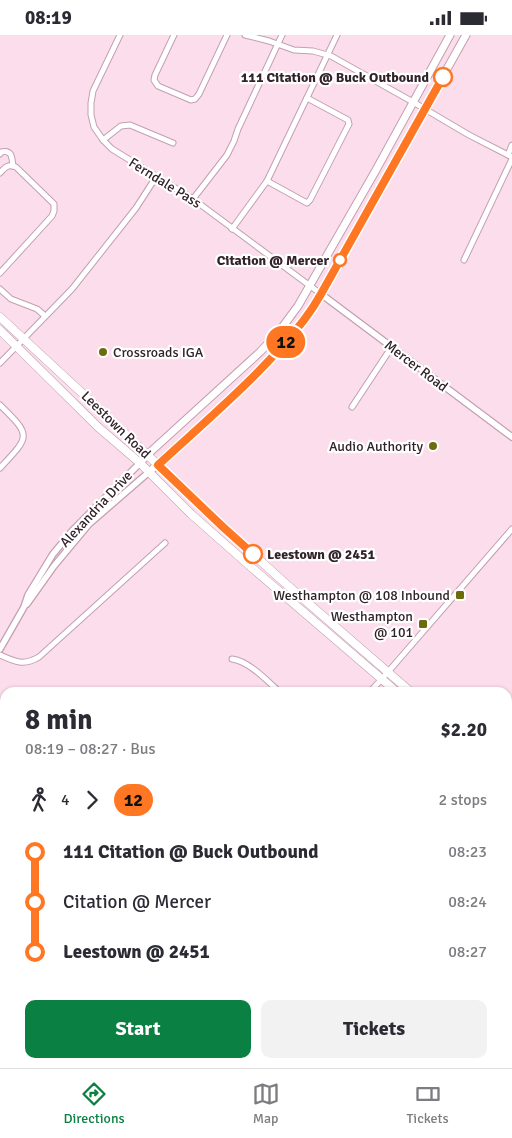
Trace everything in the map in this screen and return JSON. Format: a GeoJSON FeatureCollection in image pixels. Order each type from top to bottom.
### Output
{"type":"FeatureCollection","features":[{"type":"Feature","properties":{"kind":"main road"},"geometry":{"type":"LineString","coordinates":[[140,463],[260,352],[278,333],[298,306],[450,35]]}},
{"type":"Feature","properties":{"kind":"main road"},"geometry":{"type":"LineString","coordinates":[[149,472],[243,387],[287,341],[305,319],[321,294],[466,35]]}},
{"type":"Feature","properties":{"kind":"main road","name":"Leestown Road"},"geometry":{"type":"LineString","coordinates":[[0,317],[229,533],[405,687]]}},
{"type":"Feature","properties":{"kind":"main road","name":"Leestown Road"},"geometry":{"type":"LineString","coordinates":[[0,330],[98,427],[140,463],[191,514],[391,687]]}},
{"type":"Feature","properties":{"kind":"street","name":"Ferndale Pass"},"geometry":{"type":"LineString","coordinates":[[120,35],[93,91],[91,103],[94,127],[103,140],[112,149],[193,199],[321,294]]}},
{"type":"Feature","properties":{"kind":"street"},"geometry":{"type":"LineString","coordinates":[[174,35],[154,80],[158,86],[191,100],[195,99],[198,94],[226,35]]}},
{"type":"Feature","properties":{"kind":"street"},"geometry":{"type":"LineString","coordinates":[[245,35],[294,50],[313,51],[328,55],[511,157]]}},
{"type":"Feature","properties":{"kind":"street"},"geometry":{"type":"LineString","coordinates":[[193,199],[227,155],[282,35]]}},
{"type":"Feature","properties":{"kind":"street"},"geometry":{"type":"LineString","coordinates":[[232,229],[267,181],[337,35]]}},
{"type":"Feature","properties":{"kind":"street"},"geometry":{"type":"LineString","coordinates":[[267,181],[307,203],[349,124],[348,120],[307,98]]}},
{"type":"Feature","properties":{"kind":"street"},"geometry":{"type":"LineString","coordinates":[[103,140],[121,126],[130,125],[173,143]]}},
{"type":"Feature","properties":{"kind":"street"},"geometry":{"type":"LineString","coordinates":[[464,260],[511,157],[512,145]]}},
{"type":"Feature","properties":{"kind":"street"},"geometry":{"type":"LineString","coordinates":[[0,154],[6,151],[12,154],[14,166]]}},
{"type":"Feature","properties":{"kind":"street"},"geometry":{"type":"LineString","coordinates":[[0,273],[52,216],[54,211],[54,204],[16,167],[9,166],[2,169]]}},
{"type":"Feature","properties":{"kind":"street"},"geometry":{"type":"LineString","coordinates":[[0,363],[72,289],[136,208],[156,177]]}},
{"type":"Feature","properties":{"kind":"street"},"geometry":{"type":"LineString","coordinates":[[0,289],[11,299],[37,309],[46,317]]}},
{"type":"Feature","properties":{"kind":"street","name":"Mercer Road"},"geometry":{"type":"LineString","coordinates":[[321,294],[512,437]]}},
{"type":"Feature","properties":{"kind":"street"},"geometry":{"type":"LineString","coordinates":[[352,407],[391,348]]}},
{"type":"Feature","properties":{"kind":"street"},"geometry":{"type":"LineString","coordinates":[[0,405],[21,427],[23,437],[18,449],[0,468]]}},
{"type":"Feature","properties":{"kind":"street","name":"Alexandria Drive"},"geometry":{"type":"LineString","coordinates":[[24,607],[38,577],[73,529],[140,463]]}},
{"type":"Feature","properties":{"kind":"street","name":"Alexandria Drive"},"geometry":{"type":"LineString","coordinates":[[0,649],[24,607],[54,566],[89,524],[149,472]]}},
{"type":"Feature","properties":{"kind":"street"},"geometry":{"type":"LineString","coordinates":[[375,687],[512,529]]}},
{"type":"Feature","properties":{"kind":"street"},"geometry":{"type":"LineString","coordinates":[[0,655],[19,663],[31,661],[38,657],[165,543]]}},
{"type":"Feature","properties":{"kind":"street"},"geometry":{"type":"LineString","coordinates":[[232,659],[240,660],[249,666],[274,687]]}},
{"type":"Feature","properties":{"kind":"bus line","name":"12"},"geometry":{"type":"LineString","coordinates":[[253,554],[158,465],[243,387],[287,341],[305,319],[321,294],[443,77]]}},
{"type":"Feature","properties":{"kind":"place","name":"111 Citation @ Buck Outbound"},"geometry":{"type":"Point","coordinates":[443,77]}},
{"type":"Feature","properties":{"kind":"place","name":"Citation @ Mercer"},"geometry":{"type":"Point","coordinates":[340,260]}},
{"type":"Feature","properties":{"kind":"place","name":"Crossroads IGA"},"geometry":{"type":"Point","coordinates":[103,352]}},
{"type":"Feature","properties":{"kind":"place","name":"Audio Authority"},"geometry":{"type":"Point","coordinates":[433,446]}},
{"type":"Feature","properties":{"kind":"place","name":"Leestown @ 2451"},"geometry":{"type":"Point","coordinates":[253,554]}},
{"type":"Feature","properties":{"kind":"place","name":"Westhampton @ 108 Inbound"},"geometry":{"type":"Point","coordinates":[460,595]}},
{"type":"Feature","properties":{"kind":"place","name":"Westhampton @ 101"},"geometry":{"type":"Point","coordinates":[423,624]}}]}
